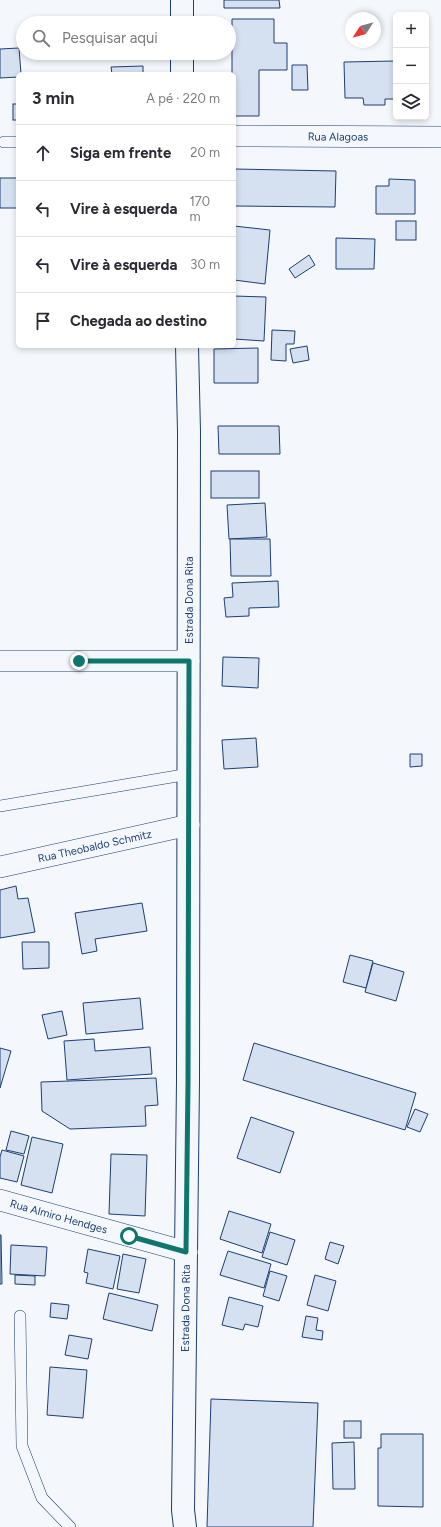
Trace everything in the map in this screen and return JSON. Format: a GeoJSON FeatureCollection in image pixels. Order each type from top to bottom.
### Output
{"type":"FeatureCollection","features":[{"type":"Feature","properties":{"kind":"main road"},"geometry":{"type":"LineString","coordinates":[[182,0],[182,16]]}},
{"type":"Feature","properties":{"kind":"main road"},"geometry":{"type":"LineString","coordinates":[[182,60],[182,72]]}},
{"type":"Feature","properties":{"kind":"main road","name":"Estrada Dona Rita"},"geometry":{"type":"LineString","coordinates":[[185,1527],[183,1510],[189,825],[189,432],[187,348]]}},
{"type":"Feature","properties":{"kind":"street","name":"Rua Alagoas"},"geometry":{"type":"LineString","coordinates":[[236,136],[441,137]]}},
{"type":"Feature","properties":{"kind":"street"},"geometry":{"type":"LineString","coordinates":[[0,661],[189,661]]}},
{"type":"Feature","properties":{"kind":"street","name":"Rua Theobaldo Schmitz"},"geometry":{"type":"LineString","coordinates":[[0,867],[189,825]]}},
{"type":"Feature","properties":{"kind":"street","name":"Rua Almiro Hendges"},"geometry":{"type":"LineString","coordinates":[[0,1200],[186,1252]]}},
{"type":"Feature","properties":{"kind":"lane"},"geometry":{"type":"LineString","coordinates":[[4,142],[16,142]]}},
{"type":"Feature","properties":{"kind":"lane"},"geometry":{"type":"LineString","coordinates":[[0,806],[189,774]]}},
{"type":"Feature","properties":{"kind":"lane"},"geometry":{"type":"LineString","coordinates":[[20,1316],[22,1446],[42,1498],[70,1527]]}},
{"type":"Feature","properties":{"kind":"building"},"geometry":{"type":"Polygon","coordinates":[[[224,0],[279,0],[280,8],[224,8],[224,0]]]}},
{"type":"Feature","properties":{"kind":"building"},"geometry":{"type":"Polygon","coordinates":[[[236,19],[274,19],[274,43],[287,43],[287,70],[259,70],[259,116],[236,116],[236,72],[232,72],[232,60],[236,60],[236,19]]]}},
{"type":"Feature","properties":{"kind":"building"},"geometry":{"type":"Polygon","coordinates":[[[16,48],[16,60],[20,60],[21,72],[16,72],[16,77],[0,78],[0,49],[16,48]]]}},
{"type":"Feature","properties":{"kind":"building"},"geometry":{"type":"Polygon","coordinates":[[[393,61],[393,99],[385,99],[385,105],[364,105],[363,98],[345,98],[344,62],[393,61]]]}},
{"type":"Feature","properties":{"kind":"building"},"geometry":{"type":"Polygon","coordinates":[[[292,65],[307,65],[308,90],[292,90],[292,65]]]}},
{"type":"Feature","properties":{"kind":"building"},"geometry":{"type":"Polygon","coordinates":[[[143,66],[143,72],[112,72],[111,67],[143,66]]]}},
{"type":"Feature","properties":{"kind":"building"},"geometry":{"type":"Polygon","coordinates":[[[13,104],[16,104],[16,120],[13,120],[13,104]]]}},
{"type":"Feature","properties":{"kind":"building"},"geometry":{"type":"Polygon","coordinates":[[[236,169],[336,171],[335,207],[236,206],[236,169]]]}},
{"type":"Feature","properties":{"kind":"building"},"geometry":{"type":"Polygon","coordinates":[[[0,178],[16,178],[16,208],[0,208],[0,178]]]}},
{"type":"Feature","properties":{"kind":"building"},"geometry":{"type":"Polygon","coordinates":[[[389,179],[415,180],[415,214],[376,214],[376,186],[389,186],[389,179]]]}},
{"type":"Feature","properties":{"kind":"building"},"geometry":{"type":"Polygon","coordinates":[[[396,221],[416,221],[416,240],[396,240],[396,221]]]}},
{"type":"Feature","properties":{"kind":"building"},"geometry":{"type":"Polygon","coordinates":[[[236,226],[270,230],[265,284],[236,280],[236,226]]]}},
{"type":"Feature","properties":{"kind":"building"},"geometry":{"type":"Polygon","coordinates":[[[336,238],[375,239],[374,269],[336,269],[336,238]]]}},
{"type":"Feature","properties":{"kind":"building"},"geometry":{"type":"Polygon","coordinates":[[[309,255],[315,265],[295,278],[289,269],[309,255]]]}},
{"type":"Feature","properties":{"kind":"building"},"geometry":{"type":"Polygon","coordinates":[[[236,296],[266,297],[264,341],[236,339],[236,296]]]}},
{"type":"Feature","properties":{"kind":"building"},"geometry":{"type":"Polygon","coordinates":[[[272,330],[295,331],[294,344],[286,344],[286,361],[271,360],[272,330]]]}},
{"type":"Feature","properties":{"kind":"building"},"geometry":{"type":"Polygon","coordinates":[[[307,346],[309,360],[293,363],[290,349],[307,346]]]}},
{"type":"Feature","properties":{"kind":"building"},"geometry":{"type":"Polygon","coordinates":[[[258,348],[258,383],[214,383],[214,349],[258,348]]]}},
{"type":"Feature","properties":{"kind":"building"},"geometry":{"type":"Polygon","coordinates":[[[218,426],[279,426],[280,454],[219,454],[218,426]]]}},
{"type":"Feature","properties":{"kind":"building"},"geometry":{"type":"Polygon","coordinates":[[[211,471],[259,471],[259,498],[211,498],[211,471]]]}},
{"type":"Feature","properties":{"kind":"building"},"geometry":{"type":"Polygon","coordinates":[[[265,503],[267,537],[229,539],[227,505],[265,503]]]}},
{"type":"Feature","properties":{"kind":"building"},"geometry":{"type":"Polygon","coordinates":[[[230,539],[270,539],[271,576],[231,576],[230,539]]]}},
{"type":"Feature","properties":{"kind":"building"},"geometry":{"type":"Polygon","coordinates":[[[278,581],[279,607],[249,608],[249,616],[226,617],[224,598],[233,597],[232,583],[278,581]]]}},
{"type":"Feature","properties":{"kind":"building"},"geometry":{"type":"Polygon","coordinates":[[[223,657],[259,658],[258,688],[222,686],[223,657]]]}},
{"type":"Feature","properties":{"kind":"building"},"geometry":{"type":"Polygon","coordinates":[[[256,738],[258,767],[224,769],[222,740],[256,738]]]}},
{"type":"Feature","properties":{"kind":"building"},"geometry":{"type":"Polygon","coordinates":[[[410,754],[422,754],[422,766],[410,767],[410,754]]]}},
{"type":"Feature","properties":{"kind":"building"},"geometry":{"type":"Polygon","coordinates":[[[16,886],[18,899],[28,898],[35,932],[0,938],[0,890],[16,886]]]}},
{"type":"Feature","properties":{"kind":"building"},"geometry":{"type":"Polygon","coordinates":[[[142,903],[147,931],[95,939],[97,951],[82,954],[75,913],[142,903]]]}},
{"type":"Feature","properties":{"kind":"building"},"geometry":{"type":"Polygon","coordinates":[[[22,942],[49,942],[49,968],[23,969],[22,942]]]}},
{"type":"Feature","properties":{"kind":"building"},"geometry":{"type":"Polygon","coordinates":[[[350,955],[373,961],[366,988],[343,982],[350,955]]]}},
{"type":"Feature","properties":{"kind":"building"},"geometry":{"type":"Polygon","coordinates":[[[373,963],[404,972],[396,1001],[365,992],[373,963]]]}},
{"type":"Feature","properties":{"kind":"building"},"geometry":{"type":"Polygon","coordinates":[[[140,998],[143,1029],[86,1034],[83,1003],[140,998]]]}},
{"type":"Feature","properties":{"kind":"building"},"geometry":{"type":"Polygon","coordinates":[[[62,1011],[67,1035],[48,1039],[42,1015],[62,1011]]]}},
{"type":"Feature","properties":{"kind":"building"},"geometry":{"type":"Polygon","coordinates":[[[94,1039],[95,1051],[150,1047],[152,1074],[67,1080],[64,1041],[94,1039]]]}},
{"type":"Feature","properties":{"kind":"building"},"geometry":{"type":"Polygon","coordinates":[[[254,1043],[416,1093],[405,1130],[243,1080],[254,1043]]]}},
{"type":"Feature","properties":{"kind":"building"},"geometry":{"type":"Polygon","coordinates":[[[0,1048],[11,1051],[0,1088],[0,1048]]]}},
{"type":"Feature","properties":{"kind":"building"},"geometry":{"type":"Polygon","coordinates":[[[156,1078],[158,1105],[145,1106],[146,1126],[70,1129],[42,1111],[41,1082],[156,1078]]]}},
{"type":"Feature","properties":{"kind":"building"},"geometry":{"type":"Polygon","coordinates":[[[415,1109],[428,1114],[420,1132],[407,1127],[415,1109]]]}},
{"type":"Feature","properties":{"kind":"building"},"geometry":{"type":"Polygon","coordinates":[[[251,1117],[294,1132],[280,1173],[237,1158],[251,1117]]]}},
{"type":"Feature","properties":{"kind":"building"},"geometry":{"type":"Polygon","coordinates":[[[11,1131],[29,1136],[24,1154],[6,1150],[11,1131]]]}},
{"type":"Feature","properties":{"kind":"building"},"geometry":{"type":"Polygon","coordinates":[[[32,1137],[63,1144],[52,1193],[21,1185],[32,1137]]]}},
{"type":"Feature","properties":{"kind":"building"},"geometry":{"type":"Polygon","coordinates":[[[2,1150],[24,1156],[17,1182],[0,1178],[0,1157],[2,1150]]]}},
{"type":"Feature","properties":{"kind":"building"},"geometry":{"type":"Polygon","coordinates":[[[111,1154],[147,1155],[145,1216],[109,1214],[111,1154]]]}},
{"type":"Feature","properties":{"kind":"building"},"geometry":{"type":"Polygon","coordinates":[[[229,1211],[271,1224],[262,1253],[220,1239],[229,1211]]]}},
{"type":"Feature","properties":{"kind":"building"},"geometry":{"type":"Polygon","coordinates":[[[270,1232],[295,1240],[287,1265],[262,1257],[270,1232]]]}},
{"type":"Feature","properties":{"kind":"building"},"geometry":{"type":"Polygon","coordinates":[[[1,1235],[2,1284],[0,1284],[1,1235]]]}},
{"type":"Feature","properties":{"kind":"building"},"geometry":{"type":"Polygon","coordinates":[[[330,1242],[344,1246],[338,1264],[325,1259],[330,1242]]]}},
{"type":"Feature","properties":{"kind":"building"},"geometry":{"type":"Polygon","coordinates":[[[11,1245],[47,1247],[45,1276],[10,1274],[11,1245]]]}},
{"type":"Feature","properties":{"kind":"building"},"geometry":{"type":"Polygon","coordinates":[[[88,1249],[120,1256],[113,1289],[86,1283],[88,1273],[84,1272],[88,1249]]]}},
{"type":"Feature","properties":{"kind":"building"},"geometry":{"type":"Polygon","coordinates":[[[228,1251],[271,1264],[264,1288],[220,1275],[228,1251]]]}},
{"type":"Feature","properties":{"kind":"building"},"geometry":{"type":"Polygon","coordinates":[[[123,1254],[146,1259],[139,1293],[117,1289],[123,1254]]]}},
{"type":"Feature","properties":{"kind":"building"},"geometry":{"type":"Polygon","coordinates":[[[270,1271],[287,1276],[279,1301],[263,1296],[270,1271]]]}},
{"type":"Feature","properties":{"kind":"building"},"geometry":{"type":"Polygon","coordinates":[[[15,1275],[35,1276],[35,1285],[15,1284],[15,1275]]]}},
{"type":"Feature","properties":{"kind":"building"},"geometry":{"type":"Polygon","coordinates":[[[315,1275],[336,1281],[328,1311],[307,1305],[315,1275]]]}},
{"type":"Feature","properties":{"kind":"building"},"geometry":{"type":"Polygon","coordinates":[[[109,1293],[158,1305],[152,1331],[103,1319],[109,1293]]]}},
{"type":"Feature","properties":{"kind":"building"},"geometry":{"type":"Polygon","coordinates":[[[229,1297],[263,1306],[258,1327],[245,1324],[243,1330],[222,1325],[229,1297]]]}},
{"type":"Feature","properties":{"kind":"building"},"geometry":{"type":"Polygon","coordinates":[[[51,1303],[69,1305],[67,1319],[50,1317],[51,1303]]]}},
{"type":"Feature","properties":{"kind":"building"},"geometry":{"type":"Polygon","coordinates":[[[306,1316],[318,1318],[316,1330],[323,1331],[322,1340],[302,1337],[306,1316]]]}},
{"type":"Feature","properties":{"kind":"building"},"geometry":{"type":"Polygon","coordinates":[[[69,1335],[92,1339],[88,1359],[65,1355],[69,1335]]]}},
{"type":"Feature","properties":{"kind":"building"},"geometry":{"type":"Polygon","coordinates":[[[50,1367],[87,1370],[83,1418],[47,1415],[50,1367]]]}},
{"type":"Feature","properties":{"kind":"building"},"geometry":{"type":"Polygon","coordinates":[[[211,1399],[318,1403],[313,1527],[207,1527],[211,1399]]]}},
{"type":"Feature","properties":{"kind":"building"},"geometry":{"type":"Polygon","coordinates":[[[344,1421],[361,1421],[361,1438],[344,1438],[344,1421]]]}},
{"type":"Feature","properties":{"kind":"building"},"geometry":{"type":"Polygon","coordinates":[[[381,1434],[423,1434],[423,1507],[378,1506],[378,1448],[381,1448],[381,1434]]]}},
{"type":"Feature","properties":{"kind":"building"},"geometry":{"type":"Polygon","coordinates":[[[354,1442],[355,1489],[333,1489],[332,1443],[354,1442]]]}},
{"type":"Feature","properties":{"kind":"route"},"geometry":{"type":"LineString","coordinates":[[79,661],[189,661],[186,1252],[129,1236]]}}]}
